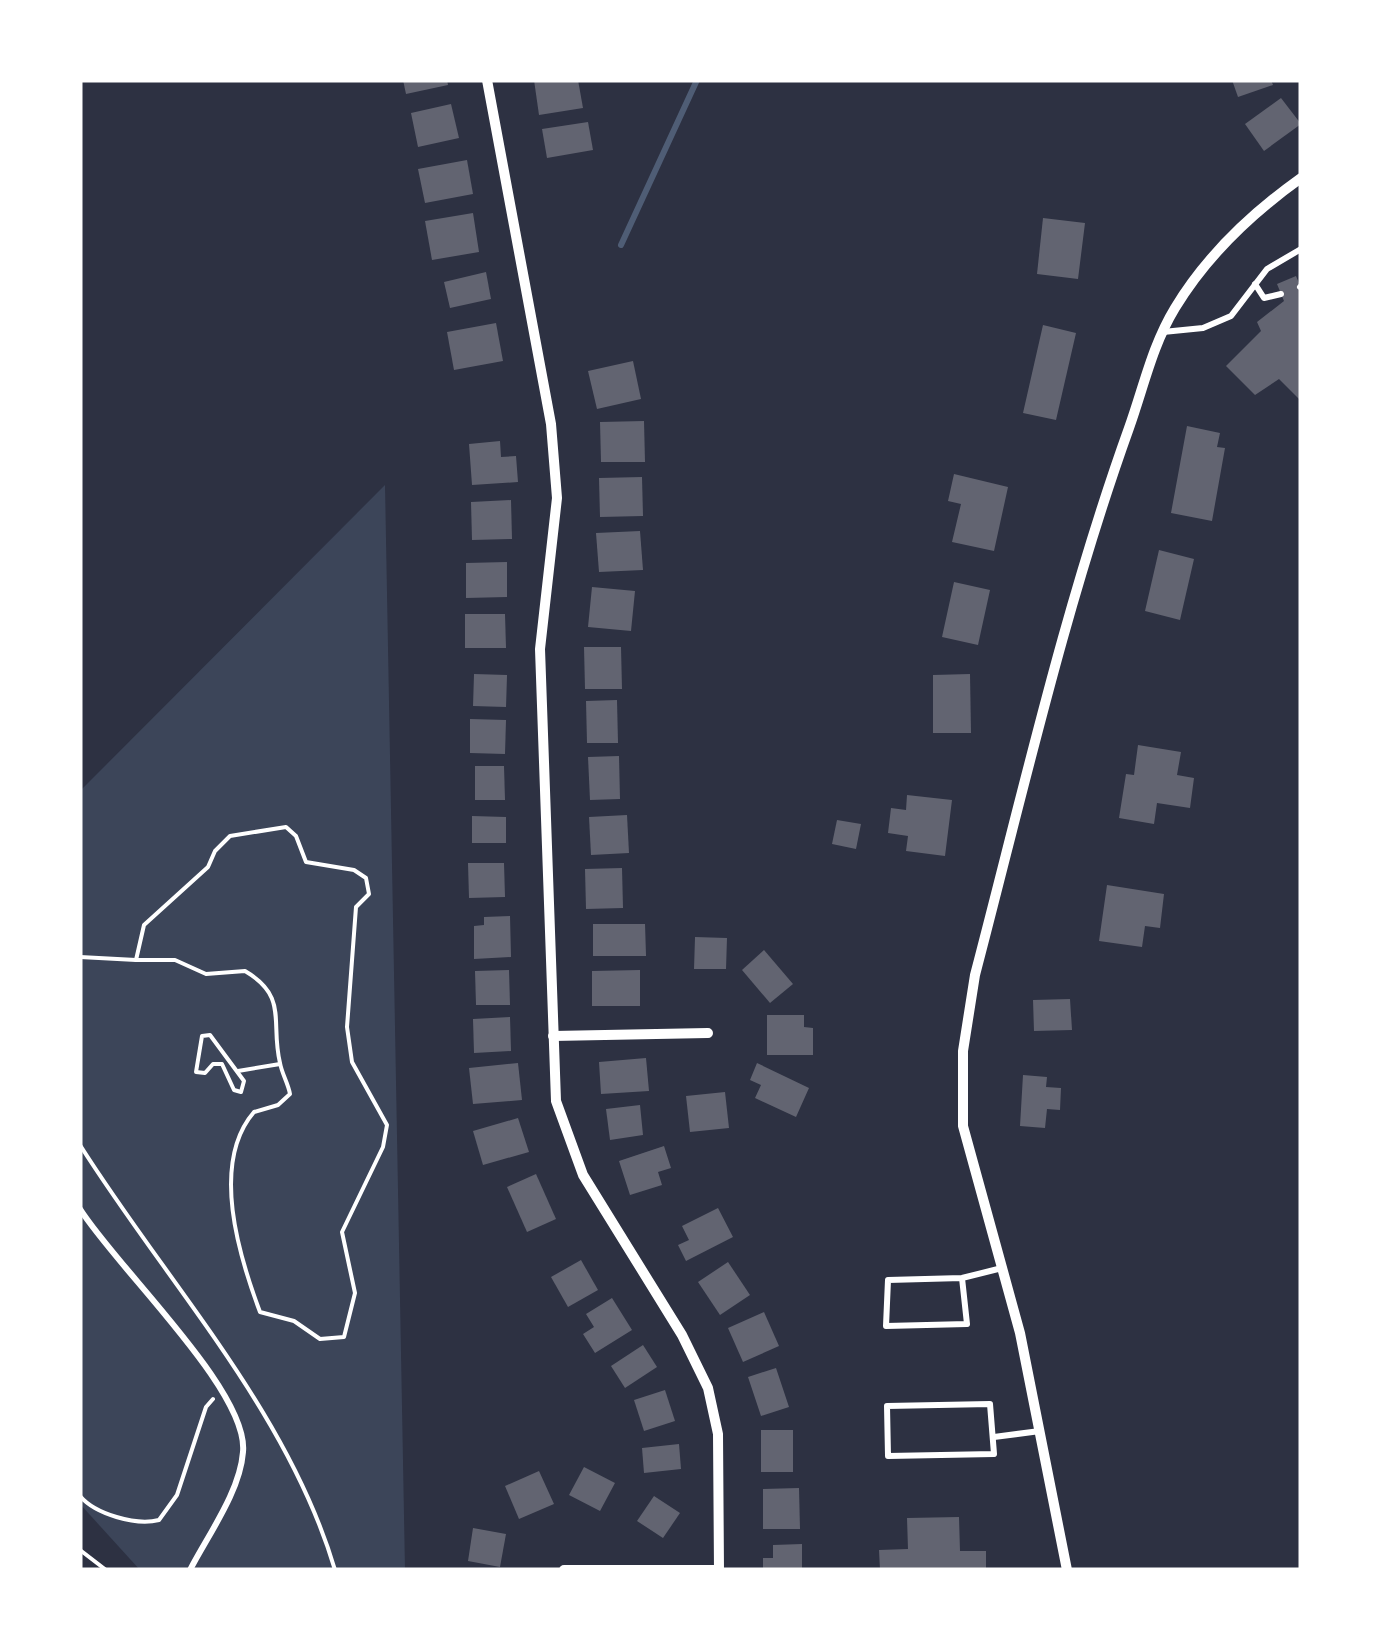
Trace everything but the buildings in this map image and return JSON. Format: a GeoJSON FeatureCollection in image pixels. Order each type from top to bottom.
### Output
{"type":"FeatureCollection","features":[{"type":"Feature","properties":{"kind":"street"},"geometry":{"type":"LineString","coordinates":[[487,80],[551,424],[557,498],[540,648],[556,1100],[566,1138],[602,1211],[682,1334],[708,1388],[718,1434],[717,1570],[564,1570]]}},
{"type":"Feature","properties":{"kind":"street"},"geometry":{"type":"LineString","coordinates":[[1066,1570],[1041,1431],[1003,1268],[963,1126],[963,1052],[974,975],[1094,522],[1162,332],[1202,268],[1268,201],[1301,178]]}},
{"type":"Feature","properties":{"kind":"street"},"geometry":{"type":"LineString","coordinates":[[554,1036],[708,1033]]}},
{"type":"Feature","properties":{"kind":"lane"},"geometry":{"type":"LineString","coordinates":[[1162,332],[1203,328],[1231,316],[1267,269],[1301,249]]}},
{"type":"Feature","properties":{"kind":"lane"},"geometry":{"type":"LineString","coordinates":[[1255,284],[1264,298],[1282,294]]}},
{"type":"Feature","properties":{"kind":"lane"},"geometry":{"type":"LineString","coordinates":[[80,1209],[113,1258],[224,1392],[242,1425],[244,1454],[226,1500],[190,1570]]}},
{"type":"Feature","properties":{"kind":"lane"},"geometry":{"type":"LineString","coordinates":[[962,1278],[967,1324],[886,1326],[888,1280],[962,1278],[1003,1268]]}},
{"type":"Feature","properties":{"kind":"lane"},"geometry":{"type":"LineString","coordinates":[[990,1404],[994,1436],[994,1454],[888,1456],[887,1406],[990,1404]]}},
{"type":"Feature","properties":{"kind":"lane"},"geometry":{"type":"LineString","coordinates":[[994,1436],[1041,1431]]}},
{"type":"Feature","properties":{"kind":"path"},"geometry":{"type":"LineString","coordinates":[[80,957],[136,960],[175,960],[206,974],[245,971],[269,989],[276,1011],[280,1064],[290,1094],[278,1105],[254,1112],[235,1145],[234,1214],[244,1265],[260,1312],[294,1321],[320,1339],[344,1337],[355,1293],[342,1232],[383,1148],[387,1125],[352,1062],[347,1027],[353,928],[356,907],[369,894],[366,878],[354,870],[306,862],[296,836],[286,827],[230,836],[208,867],[144,925],[136,960]]}},
{"type":"Feature","properties":{"kind":"path"},"geometry":{"type":"LineString","coordinates":[[202,1036],[216,1038],[238,1071],[246,1088],[241,1092],[234,1090],[222,1064],[213,1064],[205,1073],[196,1072],[202,1036]]}},
{"type":"Feature","properties":{"kind":"path"},"geometry":{"type":"LineString","coordinates":[[238,1071],[280,1064]]}},
{"type":"Feature","properties":{"kind":"path"},"geometry":{"type":"LineString","coordinates":[[80,1146],[243,1382],[300,1488],[335,1570]]}},
{"type":"Feature","properties":{"kind":"path"},"geometry":{"type":"LineString","coordinates":[[80,1496],[96,1509],[141,1522],[158,1520],[176,1495],[206,1407],[224,1392]]}},
{"type":"Feature","properties":{"kind":"path"},"geometry":{"type":"LineString","coordinates":[[80,1550],[106,1570]]}},
{"type":"Feature","properties":{"kind":"shaded area"},"geometry":{"type":"Polygon","coordinates":[[[385,485],[405,1570],[140,1570],[80,1504],[80,791],[385,485]]]}},
{"type":"Feature","properties":{"kind":"waterway"},"geometry":{"type":"LineString","coordinates":[[621,245],[697,80]]}}]}
